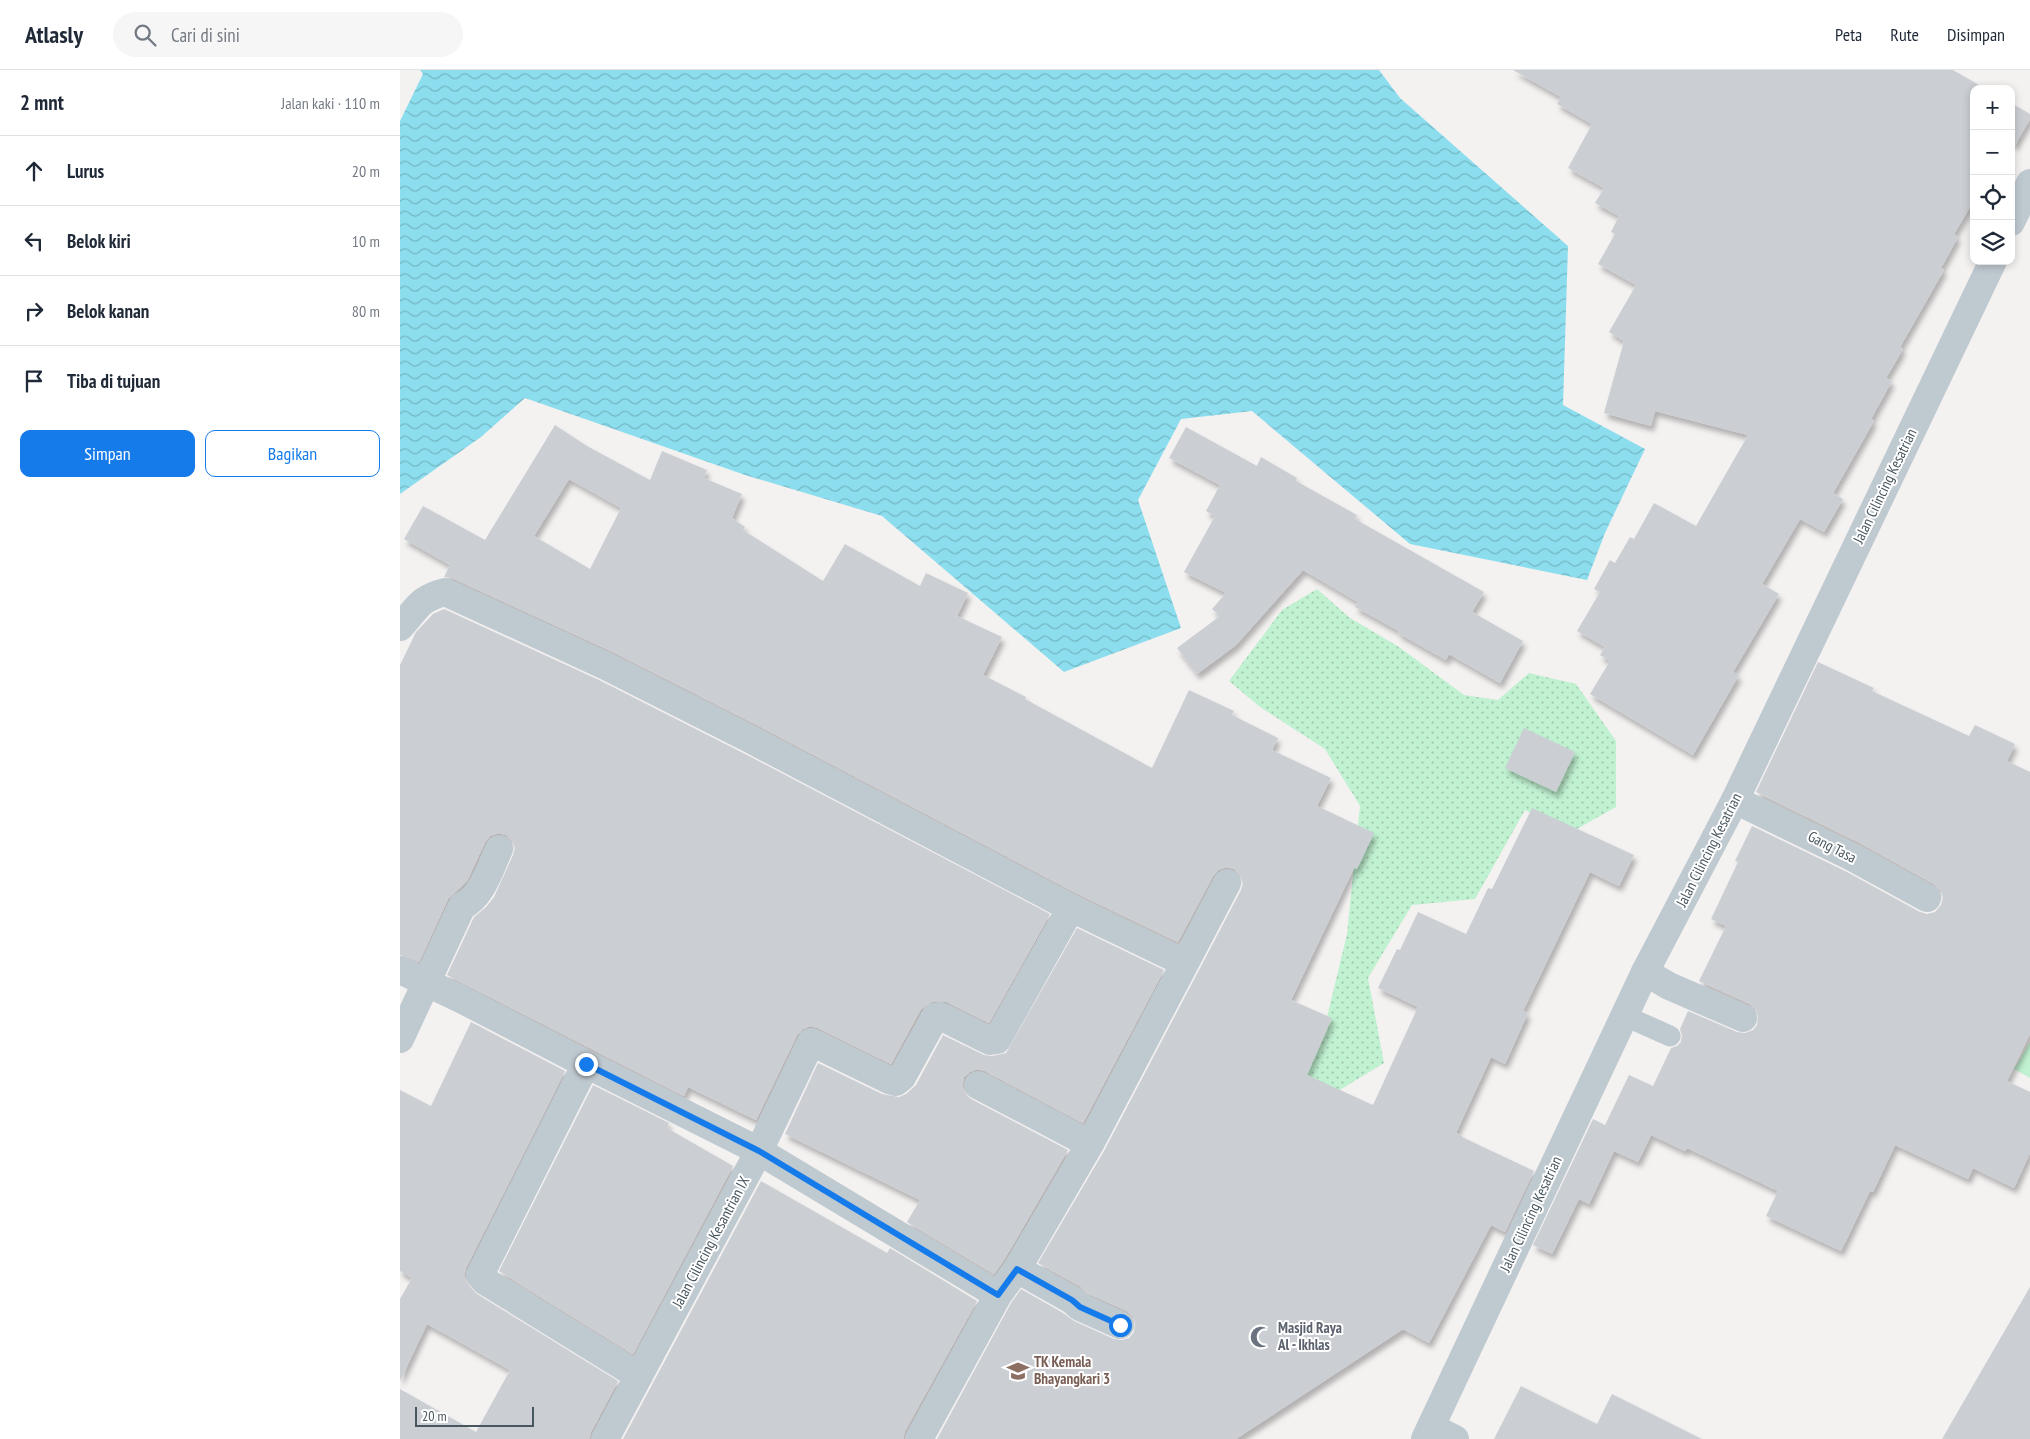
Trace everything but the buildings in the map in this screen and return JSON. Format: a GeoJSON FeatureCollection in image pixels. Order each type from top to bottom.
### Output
{"type":"FeatureCollection","features":[{"type":"Feature","properties":{"kind":"street"},"geometry":{"type":"LineString","coordinates":[[2012,220],[2030,183]]}},
{"type":"Feature","properties":{"kind":"street","name":"Jalan Cilincing Kesatrian"},"geometry":{"type":"LineString","coordinates":[[1428,1433],[1645,972],[1735,800],[1990,265]]}},
{"type":"Feature","properties":{"kind":"street"},"geometry":{"type":"LineString","coordinates":[[400,627],[419,603],[430,596],[446,592],[638,682],[1071,908],[1185,963]]}},
{"type":"Feature","properties":{"kind":"street","name":"Gang Tasa"},"geometry":{"type":"LineString","coordinates":[[1735,800],[1852,857],[1927,898]]}},
{"type":"Feature","properties":{"kind":"street"},"geometry":{"type":"LineString","coordinates":[[400,1039],[462,906],[472,902],[499,849]]}},
{"type":"Feature","properties":{"kind":"street"},"geometry":{"type":"LineString","coordinates":[[919,1439],[998,1295],[1017,1269],[1090,1144],[1227,883]]}},
{"type":"Feature","properties":{"kind":"street","name":"Jalan Cilincing Kesantrian IX"},"geometry":{"type":"LineString","coordinates":[[605,1439],[759,1151],[811,1042],[896,1082],[902,1077],[935,1017],[940,1016],[990,1041],[997,1040],[1071,908]]}},
{"type":"Feature","properties":{"kind":"street"},"geometry":{"type":"LineString","coordinates":[[400,970],[461,998],[586,1064],[759,1151],[998,1295]]}},
{"type":"Feature","properties":{"kind":"street"},"geometry":{"type":"LineString","coordinates":[[1645,972],[1669,986],[1743,1018]]}},
{"type":"Feature","properties":{"kind":"street"},"geometry":{"type":"LineString","coordinates":[[586,1064],[480,1275],[485,1281],[639,1376]]}},
{"type":"Feature","properties":{"kind":"street"},"geometry":{"type":"LineString","coordinates":[[978,1085],[1090,1144]]}},
{"type":"Feature","properties":{"kind":"street"},"geometry":{"type":"LineString","coordinates":[[1017,1269],[1072,1300],[1080,1307],[1120,1325]]}},
{"type":"Feature","properties":{"kind":"street"},"geometry":{"type":"LineString","coordinates":[[1428,1433],[1455,1439]]}},
{"type":"Feature","properties":{"kind":"lane"},"geometry":{"type":"LineString","coordinates":[[1625,1016],[1670,1036]]}},
{"type":"Feature","properties":{"kind":"green space"},"geometry":{"type":"Polygon","coordinates":[[[1317,589],[1350,618],[1399,647],[1464,695],[1498,700],[1529,673],[1576,684],[1616,741],[1616,807],[1568,834],[1525,810],[1475,899],[1412,905],[1368,978],[1384,1063],[1251,1144],[1323,1034],[1347,934],[1360,806],[1325,749],[1260,707],[1229,681],[1282,610],[1317,589]]]}},
{"type":"Feature","properties":{"kind":"green space"},"geometry":{"type":"Polygon","coordinates":[[[2030,1042],[2030,1078],[2014,1069],[2030,1042]]]}},
{"type":"Feature","properties":{"kind":"water"},"geometry":{"type":"Polygon","coordinates":[[[420,70],[1379,70],[1400,98],[1568,246],[1563,405],[1645,449],[1605,533],[1587,580],[1410,544],[1252,411],[1181,419],[1138,500],[1181,628],[1064,672],[882,516],[745,475],[525,398],[481,437],[400,494],[400,121],[423,74],[420,70]]]}},
{"type":"Feature","properties":{"kind":"place","name":"Masjid Raya Al - Ikhlas"},"geometry":{"type":"Point","coordinates":[1261,1337]}},
{"type":"Feature","properties":{"kind":"place","name":"TK Kemala Bhayangkari 3"},"geometry":{"type":"Point","coordinates":[1018,1371]}},
{"type":"Feature","properties":{"kind":"route"},"geometry":{"type":"LineString","coordinates":[[586,1064],[759,1151],[998,1295],[1017,1269],[1072,1300],[1080,1307],[1120,1325]]}}]}
